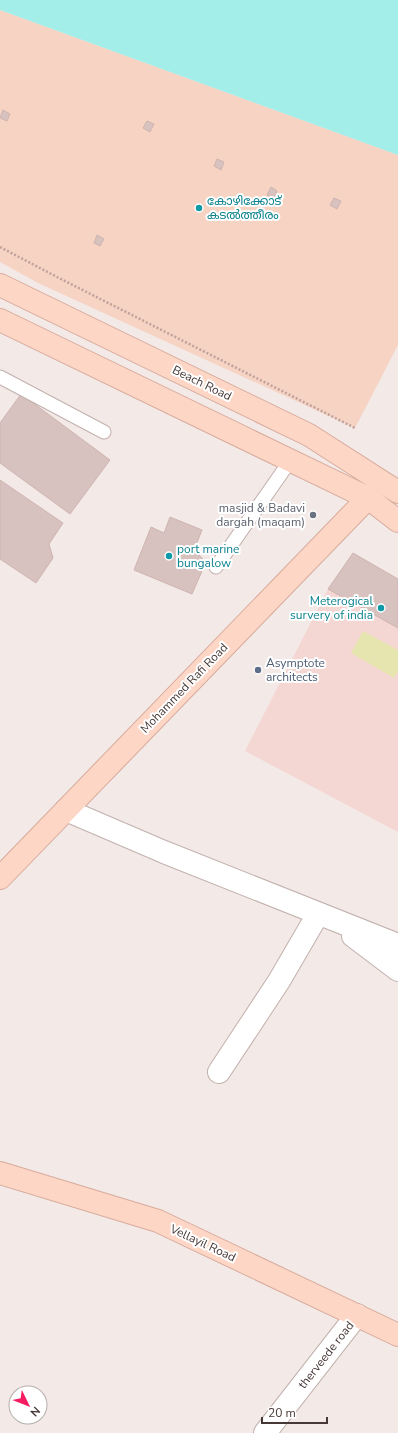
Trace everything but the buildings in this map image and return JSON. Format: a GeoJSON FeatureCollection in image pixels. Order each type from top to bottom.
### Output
{"type":"FeatureCollection","features":[{"type":"Feature","properties":{"kind":"street","name":"Beach Road"},"geometry":{"type":"LineString","coordinates":[[0,286],[309,435],[398,492]]}},
{"type":"Feature","properties":{"kind":"street"},"geometry":{"type":"LineString","coordinates":[[0,320],[368,498],[398,521]]}},
{"type":"Feature","properties":{"kind":"street","name":"Mohammed Rafi Road"},"geometry":{"type":"LineString","coordinates":[[0,878],[368,498]]}},
{"type":"Feature","properties":{"kind":"street"},"geometry":{"type":"LineString","coordinates":[[66,810],[164,852],[398,945]]}},
{"type":"Feature","properties":{"kind":"street"},"geometry":{"type":"LineString","coordinates":[[325,917],[398,970]]}},
{"type":"Feature","properties":{"kind":"street"},"geometry":{"type":"LineString","coordinates":[[219,1072],[279,981],[325,917]]}},
{"type":"Feature","properties":{"kind":"street","name":"Vellayil Road"},"geometry":{"type":"LineString","coordinates":[[0,1174],[158,1221],[398,1335]]}},
{"type":"Feature","properties":{"kind":"street","name":"therveede road"},"geometry":{"type":"LineString","coordinates":[[264,1433],[357,1315]]}},
{"type":"Feature","properties":{"kind":"lane"},"geometry":{"type":"LineString","coordinates":[[0,377],[104,432]]}},
{"type":"Feature","properties":{"kind":"lane"},"geometry":{"type":"LineString","coordinates":[[216,567],[290,461]]}},
{"type":"Feature","properties":{"kind":"path"},"geometry":{"type":"LineString","coordinates":[[0,247],[57,278],[355,428]]}},
{"type":"Feature","properties":{"kind":"shaded area"},"geometry":{"type":"Polygon","coordinates":[[[353,553],[398,579],[398,832],[245,751],[328,589],[353,553]]]}},
{"type":"Feature","properties":{"kind":"green space"},"geometry":{"type":"Polygon","coordinates":[[[363,631],[398,650],[398,671],[394,678],[351,653],[363,631]]]}},
{"type":"Feature","properties":{"kind":"sand","name":"കോഴിക്കോട് കടൽത്തീരം"},"geometry":{"type":"Polygon","coordinates":[[[0,10],[398,155],[398,345],[355,428],[38,283],[0,262],[0,10]]]}},
{"type":"Feature","properties":{"kind":"water"},"geometry":{"type":"Polygon","coordinates":[[[0,0],[398,0],[398,155],[0,10],[0,0]]]}},
{"type":"Feature","properties":{"kind":"place","name":"കോഴിക്കോട് കടൽത്തീരം"},"geometry":{"type":"Point","coordinates":[199,208]}},
{"type":"Feature","properties":{"kind":"place","name":"masjid & Badavi dargah (maqam)"},"geometry":{"type":"Point","coordinates":[313,515]}},
{"type":"Feature","properties":{"kind":"place","name":"port marine bungalow"},"geometry":{"type":"Point","coordinates":[169,556]}},
{"type":"Feature","properties":{"kind":"place","name":"Meterogical survery of india"},"geometry":{"type":"Point","coordinates":[381,608]}},
{"type":"Feature","properties":{"kind":"place","name":"Asymptote architects"},"geometry":{"type":"Point","coordinates":[258,670]}}]}
